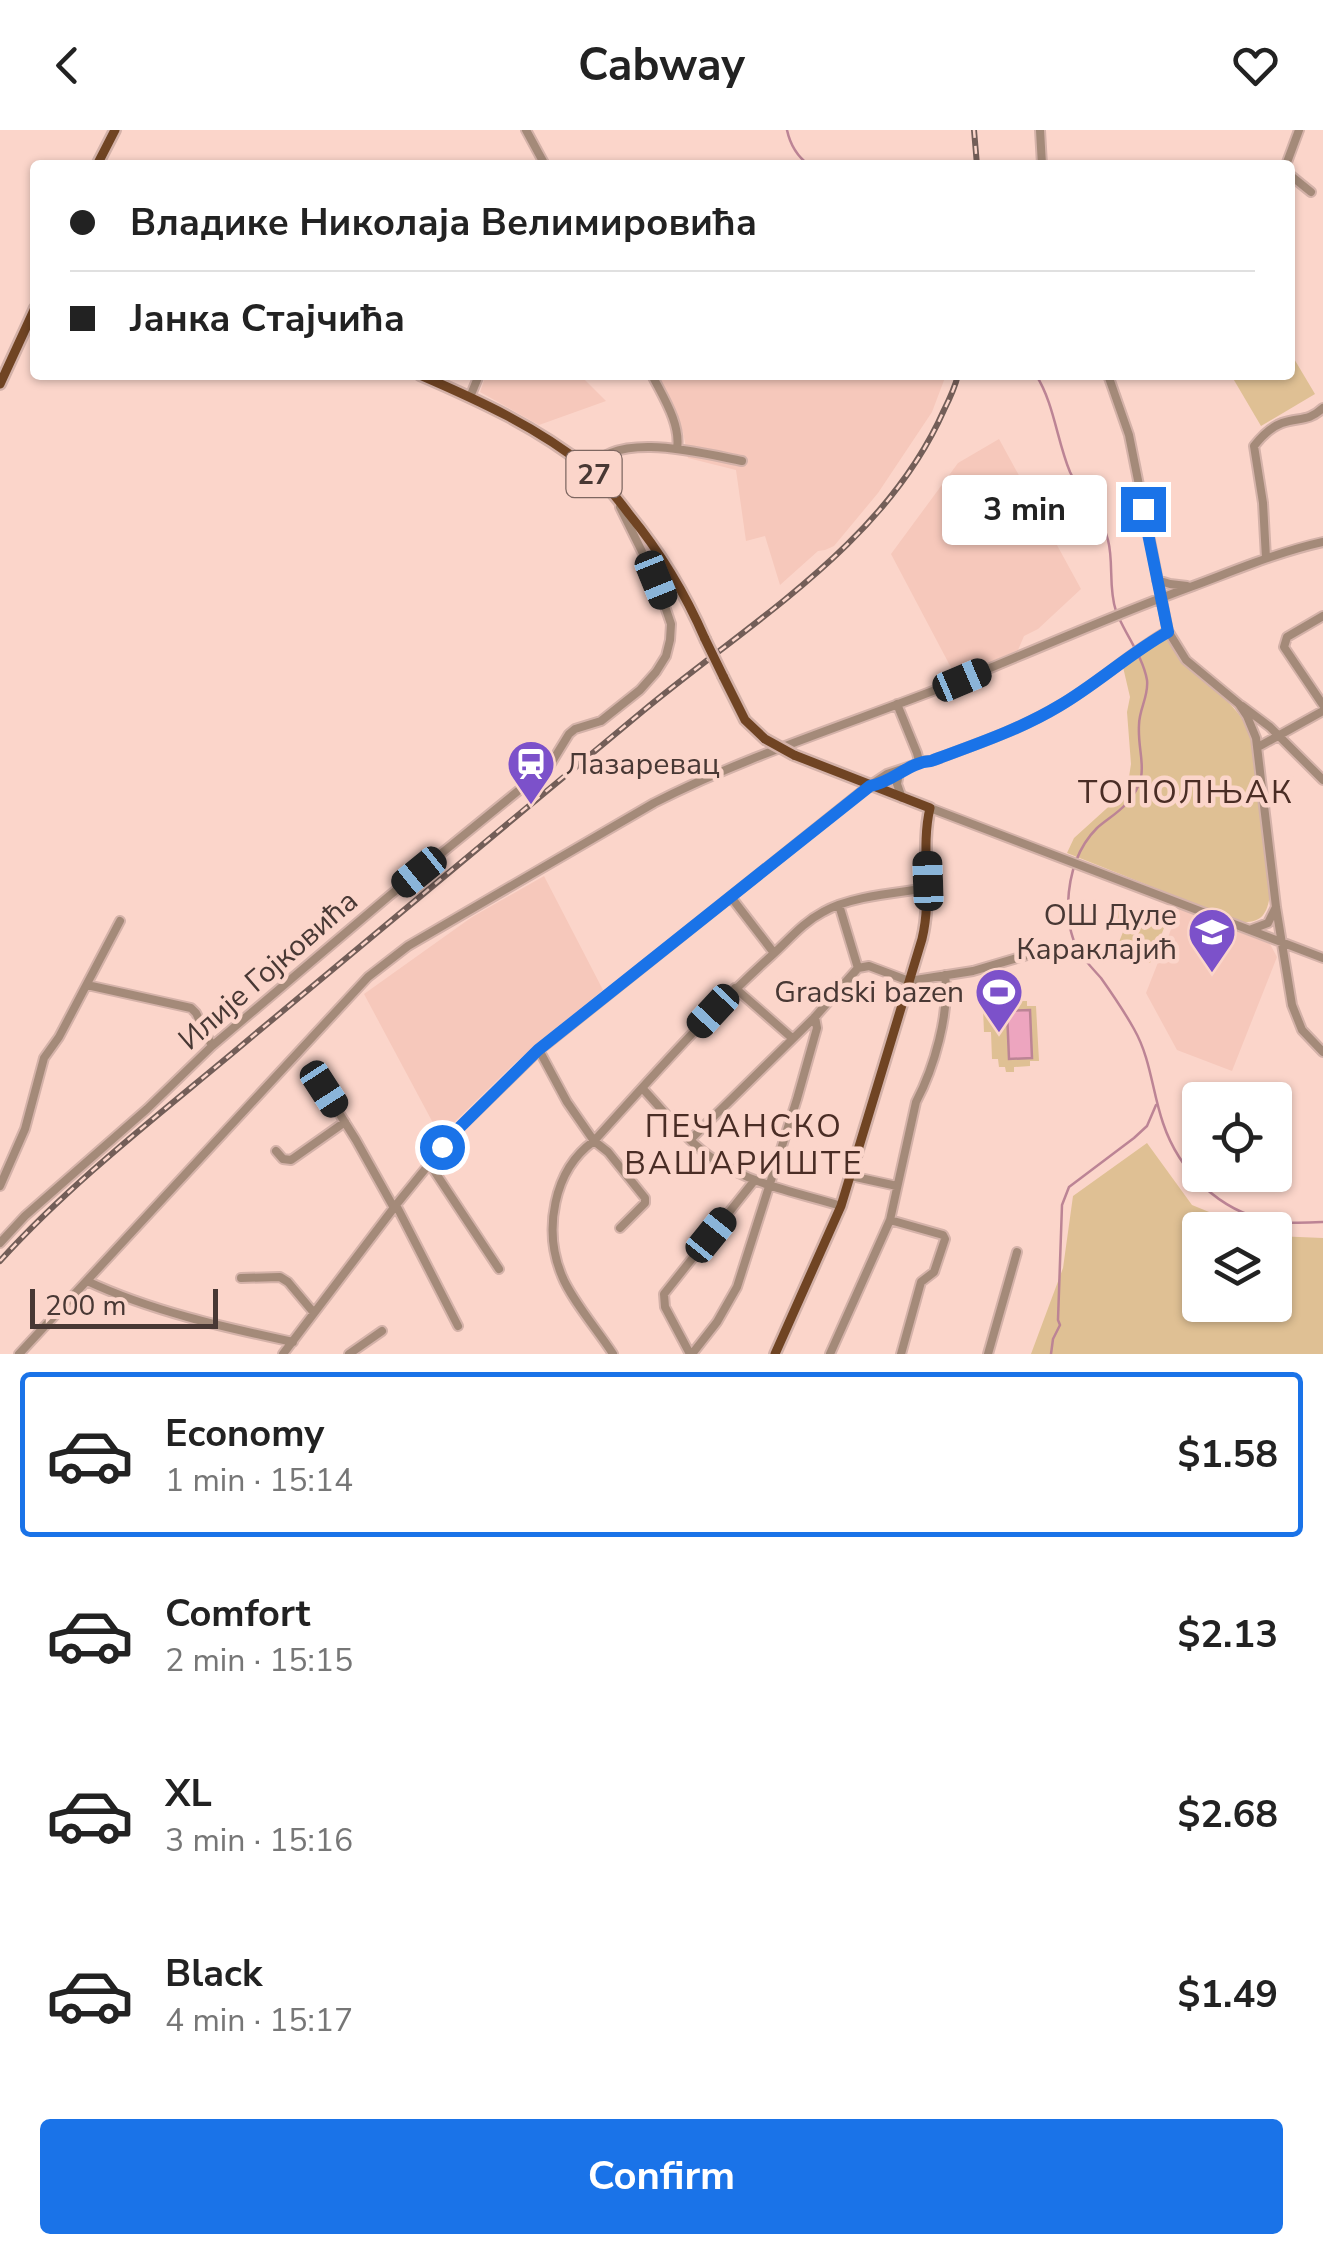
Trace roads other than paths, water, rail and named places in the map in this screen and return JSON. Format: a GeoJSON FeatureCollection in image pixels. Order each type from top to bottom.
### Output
{"type":"FeatureCollection","features":[{"type":"Feature","properties":{"kind":"main road"},"geometry":{"type":"LineString","coordinates":[[99,160],[114,130]]}},
{"type":"Feature","properties":{"kind":"main road"},"geometry":{"type":"LineString","coordinates":[[0,384],[30,319]]}},
{"type":"Feature","properties":{"kind":"main road","name":"27"},"geometry":{"type":"LineString","coordinates":[[431,380],[526,425],[590,470],[617,498],[668,567],[745,720],[765,739],[794,756],[930,808]]}},
{"type":"Feature","properties":{"kind":"main road"},"geometry":{"type":"LineString","coordinates":[[775,1354],[841,1206],[925,926],[930,808]]}},
{"type":"Feature","properties":{"kind":"street"},"geometry":{"type":"LineString","coordinates":[[526,130],[542,160]]}},
{"type":"Feature","properties":{"kind":"street"},"geometry":{"type":"LineString","coordinates":[[1040,130],[1042,160]]}},
{"type":"Feature","properties":{"kind":"street"},"geometry":{"type":"LineString","coordinates":[[1288,160],[1299,130]]}},
{"type":"Feature","properties":{"kind":"street"},"geometry":{"type":"LineString","coordinates":[[1295,179],[1312,192]]}},
{"type":"Feature","properties":{"kind":"street"},"geometry":{"type":"LineString","coordinates":[[470,397],[477,380]]}},
{"type":"Feature","properties":{"kind":"street"},"geometry":{"type":"LineString","coordinates":[[654,380],[674,422],[677,449]]}},
{"type":"Feature","properties":{"kind":"street"},"geometry":{"type":"LineString","coordinates":[[1110,380],[1129,435],[1168,632],[1186,660],[1260,718],[1323,780]]}},
{"type":"Feature","properties":{"kind":"street"},"geometry":{"type":"LineString","coordinates":[[1266,558],[1254,446],[1282,423],[1313,417],[1323,408]]}},
{"type":"Feature","properties":{"kind":"street"},"geometry":{"type":"LineString","coordinates":[[590,470],[594,463],[614,452],[657,447],[742,461]]}},
{"type":"Feature","properties":{"kind":"street","name":"Илије Гојковића"},"geometry":{"type":"LineString","coordinates":[[0,1242],[212,1046],[538,776],[550,765],[568,734],[601,721],[656,672],[666,656],[670,624],[656,580],[617,498]]}},
{"type":"Feature","properties":{"kind":"street"},"geometry":{"type":"LineString","coordinates":[[19,1354],[368,977],[408,946],[690,784],[1145,603],[1266,558],[1323,542]]}},
{"type":"Feature","properties":{"kind":"street"},"geometry":{"type":"LineString","coordinates":[[1156,580],[1191,586]]}},
{"type":"Feature","properties":{"kind":"street"},"geometry":{"type":"LineString","coordinates":[[1258,748],[1323,708],[1284,647],[1287,636],[1323,616]]}},
{"type":"Feature","properties":{"kind":"street"},"geometry":{"type":"LineString","coordinates":[[283,1354],[456,1131],[538,1050],[870,786],[919,761],[931,761],[1016,729],[1062,705],[1145,644],[1168,632]]}},
{"type":"Feature","properties":{"kind":"street"},"geometry":{"type":"LineString","coordinates":[[897,704],[919,761]]}},
{"type":"Feature","properties":{"kind":"street"},"geometry":{"type":"LineString","coordinates":[[1239,704],[1253,728],[1258,748],[1276,907],[1294,1013],[1302,1030],[1323,1052]]}},
{"type":"Feature","properties":{"kind":"street"},"geometry":{"type":"LineString","coordinates":[[901,771],[897,784],[902,798]]}},
{"type":"Feature","properties":{"kind":"street"},"geometry":{"type":"LineString","coordinates":[[930,808],[1323,958]]}},
{"type":"Feature","properties":{"kind":"street"},"geometry":{"type":"LineString","coordinates":[[613,1354],[562,1278],[555,1254],[553,1229],[558,1191],[569,1168],[734,988],[806,923],[840,905],[928,888]]}},
{"type":"Feature","properties":{"kind":"street"},"geometry":{"type":"LineString","coordinates":[[731,897],[774,954]]}},
{"type":"Feature","properties":{"kind":"street"},"geometry":{"type":"LineString","coordinates":[[840,905],[858,968]]}},
{"type":"Feature","properties":{"kind":"street"},"geometry":{"type":"LineString","coordinates":[[1249,929],[1268,923],[1276,907]]}},
{"type":"Feature","properties":{"kind":"street"},"geometry":{"type":"LineString","coordinates":[[0,1186],[25,1129],[44,1058],[120,922]]}},
{"type":"Feature","properties":{"kind":"street"},"geometry":{"type":"LineString","coordinates":[[690,1140],[811,1021],[858,968],[869,966],[909,981],[973,971],[1058,946]]}},
{"type":"Feature","properties":{"kind":"street"},"geometry":{"type":"LineString","coordinates":[[830,1354],[890,1220],[916,1102],[944,1019],[944,975]]}},
{"type":"Feature","properties":{"kind":"street"},"geometry":{"type":"LineString","coordinates":[[87,986],[190,1008],[196,1012],[212,1046]]}},
{"type":"Feature","properties":{"kind":"street"},"geometry":{"type":"LineString","coordinates":[[734,988],[792,1038]]}},
{"type":"Feature","properties":{"kind":"street"},"geometry":{"type":"LineString","coordinates":[[754,1181],[663,1298],[691,1354],[717,1322],[737,1287],[817,1028],[811,1021]]}},
{"type":"Feature","properties":{"kind":"street"},"geometry":{"type":"LineString","coordinates":[[538,1050],[566,1102],[594,1141],[608,1152],[646,1200],[620,1228]]}},
{"type":"Feature","properties":{"kind":"street"},"geometry":{"type":"LineString","coordinates":[[642,1088],[690,1140],[715,1160],[754,1181],[841,1206]]}},
{"type":"Feature","properties":{"kind":"street"},"geometry":{"type":"LineString","coordinates":[[324,1089],[395,1206],[458,1326]]}},
{"type":"Feature","properties":{"kind":"street"},"geometry":{"type":"LineString","coordinates":[[276,1151],[284,1161],[290,1160],[346,1122]]}},
{"type":"Feature","properties":{"kind":"street"},"geometry":{"type":"LineString","coordinates":[[429,1164],[499,1270]]}},
{"type":"Feature","properties":{"kind":"street"},"geometry":{"type":"LineString","coordinates":[[851,1176],[897,1186]]}},
{"type":"Feature","properties":{"kind":"street"},"geometry":{"type":"LineString","coordinates":[[890,1220],[935,1232],[945,1239],[934,1272],[921,1282],[901,1354]]}},
{"type":"Feature","properties":{"kind":"street"},"geometry":{"type":"LineString","coordinates":[[988,1354],[1017,1252]]}},
{"type":"Feature","properties":{"kind":"street"},"geometry":{"type":"LineString","coordinates":[[241,1278],[280,1276],[314,1313]]}},
{"type":"Feature","properties":{"kind":"street"},"geometry":{"type":"LineString","coordinates":[[87,1281],[163,1309],[292,1342]]}},
{"type":"Feature","properties":{"kind":"street"},"geometry":{"type":"LineString","coordinates":[[348,1354],[382,1331]]}},
{"type":"Feature","properties":{"kind":"waterway"},"geometry":{"type":"LineString","coordinates":[[787,130],[803,160]]}},
{"type":"Feature","properties":{"kind":"waterway"},"geometry":{"type":"LineString","coordinates":[[1038,380],[1070,472],[1108,540],[1116,611]]}},
{"type":"Feature","properties":{"kind":"waterway"},"geometry":{"type":"LineString","coordinates":[[1119,618],[1147,680],[1139,725],[1141,775],[1134,794],[1097,828],[1079,854],[1069,894],[1073,938],[1134,1029],[1170,1141],[1190,1172],[1218,1198],[1251,1216],[1283,1223],[1323,1222]]}},
{"type":"Feature","properties":{"kind":"waterway"},"geometry":{"type":"LineString","coordinates":[[1051,1354],[1060,1325],[1062,1205],[1069,1187],[1147,1126],[1156,1105]]}},
{"type":"Feature","properties":{"kind":"railway"},"geometry":{"type":"LineString","coordinates":[[974,130],[977,160]]}},
{"type":"Feature","properties":{"kind":"railway"},"geometry":{"type":"LineString","coordinates":[[0,1261],[123,1144],[643,711],[812,577],[887,501],[919,458],[956,380]]}},
{"type":"Feature","properties":{"kind":"place","name":"Лазаревац"},"geometry":{"type":"Point","coordinates":[531,806]}},
{"type":"Feature","properties":{"kind":"place","name":"ОШ Дуле Караклајић"},"geometry":{"type":"Point","coordinates":[1212,974]}},
{"type":"Feature","properties":{"kind":"place","name":"Gradski bazen"},"geometry":{"type":"Point","coordinates":[999,1034]}},
{"type":"Feature","properties":{"kind":"district","name":"ТОПОЛЊАК"},"geometry":{"type":"Point","coordinates":[1186,792]}},
{"type":"Feature","properties":{"kind":"district","name":"ПЕЧАНСКО ВАШАРИШТЕ"},"geometry":{"type":"Point","coordinates":[744,1144]}}]}
